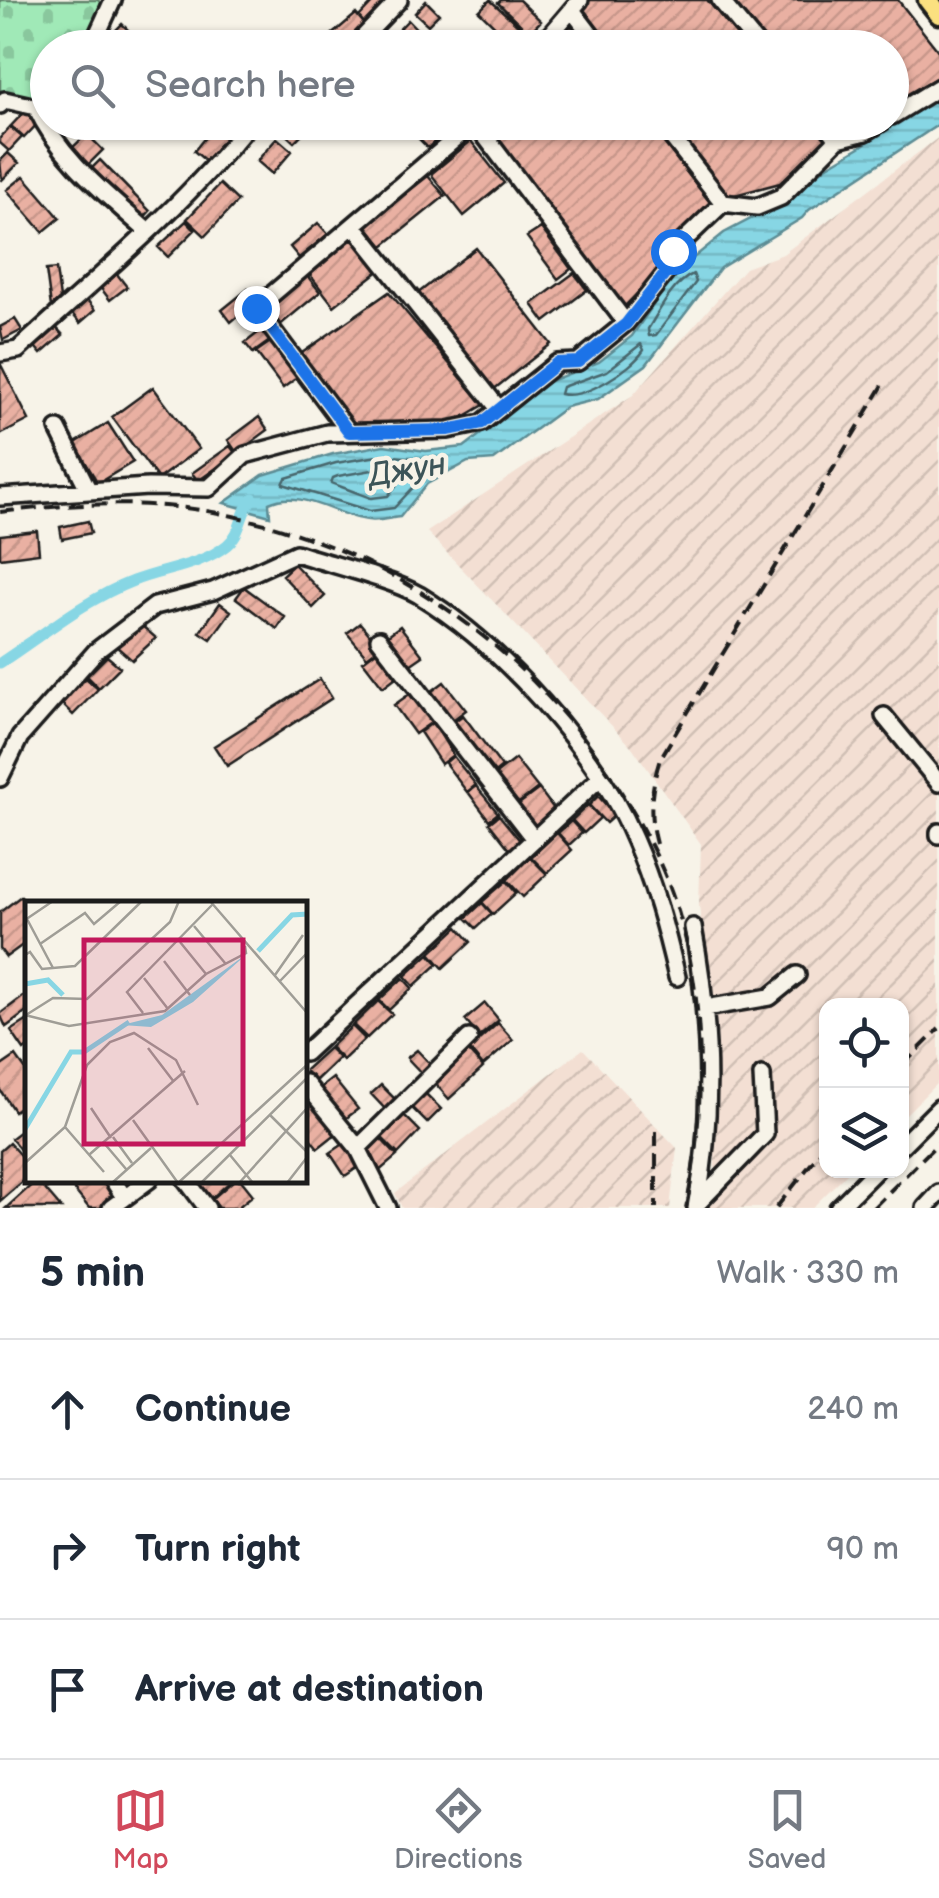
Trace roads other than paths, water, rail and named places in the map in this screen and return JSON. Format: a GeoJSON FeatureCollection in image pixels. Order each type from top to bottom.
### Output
{"type":"FeatureCollection","features":[{"type":"Feature","properties":{"kind":"main road"},"geometry":{"type":"LineString","coordinates":[[928,0],[939,14]]}},
{"type":"Feature","properties":{"kind":"street"},"geometry":{"type":"LineString","coordinates":[[99,30],[112,0]]}},
{"type":"Feature","properties":{"kind":"street"},"geometry":{"type":"LineString","coordinates":[[370,30],[399,0]]}},
{"type":"Feature","properties":{"kind":"street"},"geometry":{"type":"LineString","coordinates":[[720,0],[745,30]]}},
{"type":"Feature","properties":{"kind":"street"},"geometry":{"type":"LineString","coordinates":[[555,30],[576,5],[591,30]]}},
{"type":"Feature","properties":{"kind":"street"},"geometry":{"type":"LineString","coordinates":[[909,106],[939,88]]}},
{"type":"Feature","properties":{"kind":"street"},"geometry":{"type":"LineString","coordinates":[[0,105],[5,100],[30,101]]}},
{"type":"Feature","properties":{"kind":"street"},"geometry":{"type":"LineString","coordinates":[[54,140],[148,232]]}},
{"type":"Feature","properties":{"kind":"street"},"geometry":{"type":"LineString","coordinates":[[0,353],[18,350],[214,169],[237,140]]}},
{"type":"Feature","properties":{"kind":"street"},"geometry":{"type":"LineString","coordinates":[[349,432],[256,308],[455,140]]}},
{"type":"Feature","properties":{"kind":"street"},"geometry":{"type":"LineString","coordinates":[[488,140],[626,324]]}},
{"type":"Feature","properties":{"kind":"street"},"geometry":{"type":"LineString","coordinates":[[674,140],[724,203],[756,207],[781,197],[836,140]]}},
{"type":"Feature","properties":{"kind":"street"},"geometry":{"type":"LineString","coordinates":[[0,498],[148,487],[209,488],[245,456],[327,433],[448,430],[482,423],[557,363],[578,362],[626,324],[669,269],[673,251],[724,203]]}},
{"type":"Feature","properties":{"kind":"street"},"geometry":{"type":"LineString","coordinates":[[354,226],[499,409]]}},
{"type":"Feature","properties":{"kind":"street"},"geometry":{"type":"LineString","coordinates":[[58,429],[88,491]]}},
{"type":"Feature","properties":{"kind":"street"},"geometry":{"type":"LineString","coordinates":[[0,778],[20,737],[96,650],[155,606],[214,592],[296,553],[417,594],[494,653],[547,708],[602,776],[633,836],[661,907],[677,978]]}},
{"type":"Feature","properties":{"kind":"street"},"geometry":{"type":"LineString","coordinates":[[379,639],[534,839]]}},
{"type":"Feature","properties":{"kind":"street"},"geometry":{"type":"LineString","coordinates":[[884,716],[939,783]]}},
{"type":"Feature","properties":{"kind":"street"},"geometry":{"type":"LineString","coordinates":[[308,1049],[602,776]]}},
{"type":"Feature","properties":{"kind":"street"},"geometry":{"type":"LineString","coordinates":[[693,927],[706,1008],[708,1065],[703,1173],[696,1206]]}},
{"type":"Feature","properties":{"kind":"street"},"geometry":{"type":"LineString","coordinates":[[706,1008],[770,997],[797,976]]}},
{"type":"Feature","properties":{"kind":"street"},"geometry":{"type":"LineString","coordinates":[[358,1148],[469,1038]]}},
{"type":"Feature","properties":{"kind":"street"},"geometry":{"type":"LineString","coordinates":[[696,1206],[765,1134],[762,1075]]}},
{"type":"Feature","properties":{"kind":"street"},"geometry":{"type":"LineString","coordinates":[[308,1087],[358,1148],[388,1208]]}},
{"type":"Feature","properties":{"kind":"street"},"geometry":{"type":"LineString","coordinates":[[909,1138],[939,1108]]}},
{"type":"Feature","properties":{"kind":"street"},"geometry":{"type":"LineString","coordinates":[[838,1208],[868,1178]]}},
{"type":"Feature","properties":{"kind":"street"},"geometry":{"type":"LineString","coordinates":[[121,1203],[145,1183]]}},
{"type":"Feature","properties":{"kind":"street"},"geometry":{"type":"LineString","coordinates":[[188,1183],[207,1208]]}},
{"type":"Feature","properties":{"kind":"street"},"geometry":{"type":"LineString","coordinates":[[925,1208],[939,1193]]}},
{"type":"Feature","properties":{"kind":"water"},"geometry":{"type":"Polygon","coordinates":[[[939,98],[939,124],[802,218],[720,268],[646,365],[598,399],[566,407],[494,460],[468,462],[427,484],[400,517],[356,518],[293,499],[269,503],[270,516],[224,503],[263,475],[333,454],[384,445],[426,451],[464,447],[550,381],[599,362],[632,336],[676,272],[724,233],[787,200],[826,167],[869,140],[909,140],[909,112],[939,98]]]}},
{"type":"Feature","properties":{"kind":"waterway","name":"Джун"},"geometry":{"type":"LineString","coordinates":[[0,663],[115,589],[217,552],[232,540],[253,498]]}},
{"type":"Feature","properties":{"kind":"railway"},"geometry":{"type":"LineString","coordinates":[[656,844],[652,801],[660,759],[886,380]]}},
{"type":"Feature","properties":{"kind":"railway"},"geometry":{"type":"LineString","coordinates":[[0,512],[88,505],[175,507],[233,516],[303,536],[369,564],[431,599],[488,640],[540,689],[587,743],[627,802],[661,866],[676,905],[695,991],[699,1035],[698,1124],[686,1208]]}},
{"type":"Feature","properties":{"kind":"railway"},"geometry":{"type":"LineString","coordinates":[[909,1059],[939,1029]]}},
{"type":"Feature","properties":{"kind":"railway"},"geometry":{"type":"LineString","coordinates":[[656,1131],[656,1208]]}},
{"type":"Feature","properties":{"kind":"railway"},"geometry":{"type":"LineString","coordinates":[[873,1208],[939,1142]]}},
{"type":"Feature","properties":{"kind":"railway"},"geometry":{"type":"LineString","coordinates":[[776,1208],[819,1154]]}}]}
